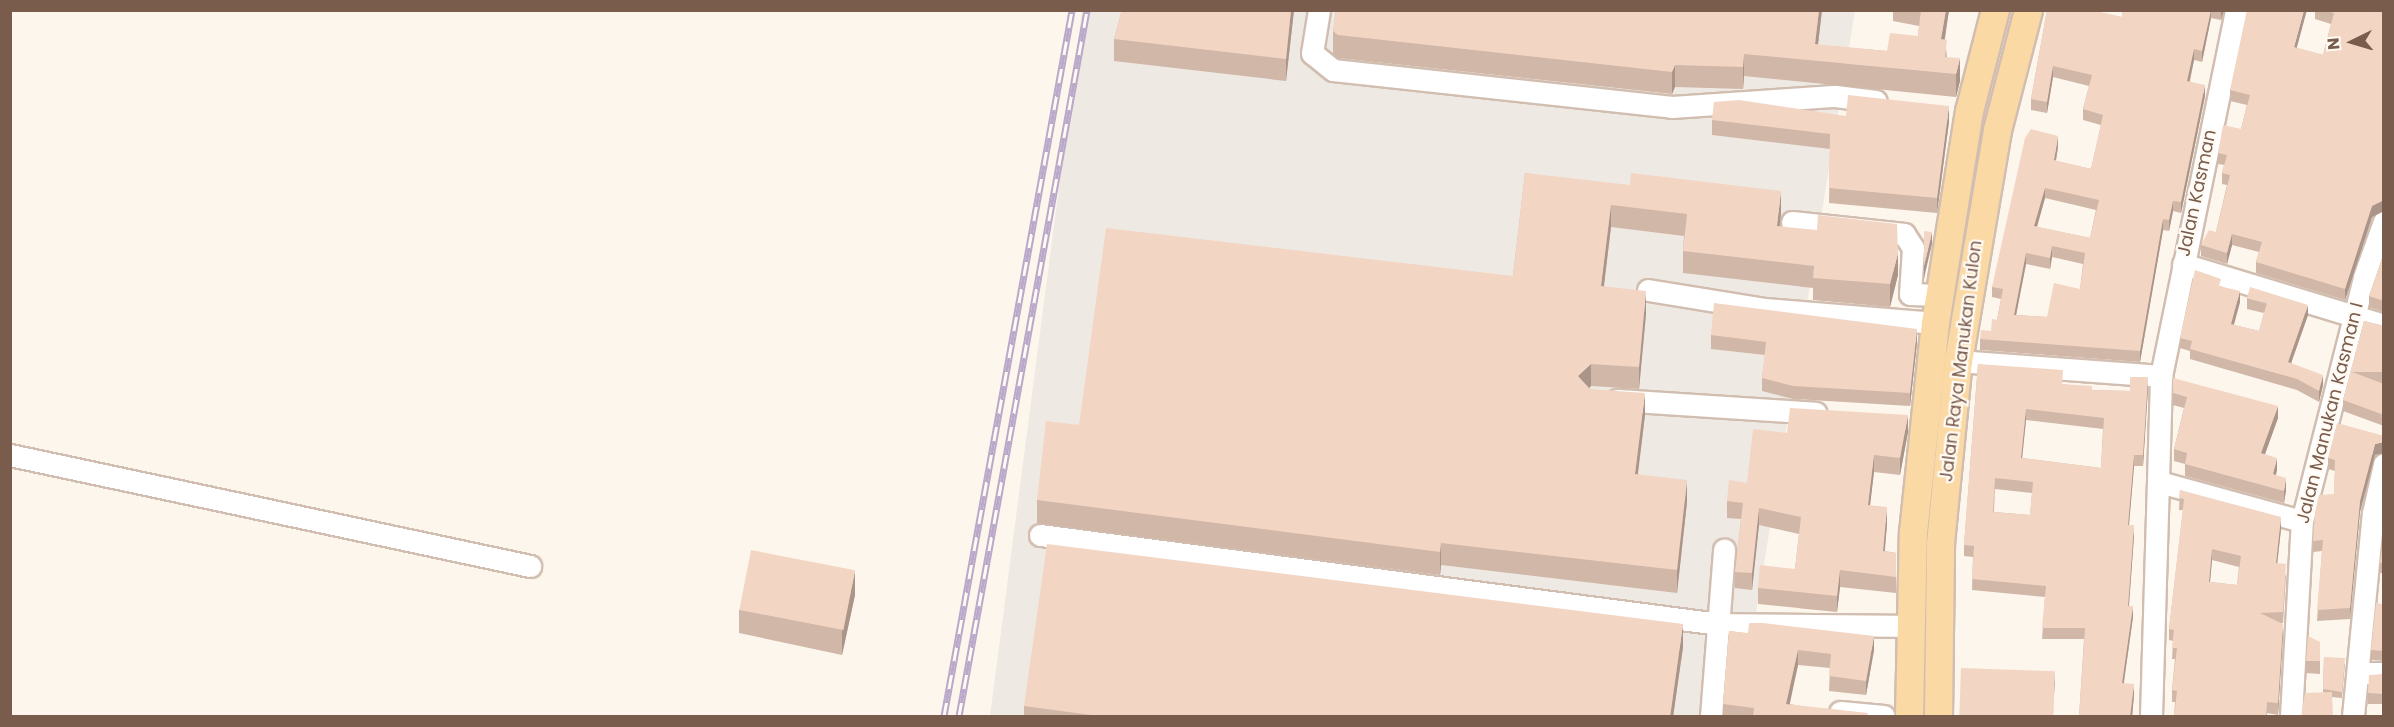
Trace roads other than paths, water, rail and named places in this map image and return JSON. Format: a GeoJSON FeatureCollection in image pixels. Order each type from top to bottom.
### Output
{"type":"FeatureCollection","features":[{"type":"Feature","properties":{"kind":"main road","name":"Jalan Raya Manukan Kulon"},"geometry":{"type":"LineString","coordinates":[[1909,717],[1908,626],[1913,419],[1940,295],[1958,110],[1995,10]]}},
{"type":"Feature","properties":{"kind":"main road","name":"Jalan Raya Manukan Kulon"},"geometry":{"type":"LineString","coordinates":[[1938,717],[1940,543],[1958,361],[1997,130],[2028,10]]}},
{"type":"Feature","properties":{"kind":"street"},"geometry":{"type":"LineString","coordinates":[[1319,10],[1312,53],[1333,70],[1672,107],[1835,96],[1902,104]]}},
{"type":"Feature","properties":{"kind":"street","name":"Jalan Kasman"},"geometry":{"type":"LineString","coordinates":[[2151,717],[2161,376],[2182,264],[2236,10]]}},
{"type":"Feature","properties":{"kind":"street","name":"Jalan Manukan Kasman I"},"geometry":{"type":"LineString","coordinates":[[2291,717],[2302,521],[2354,315],[2384,221]]}},
{"type":"Feature","properties":{"kind":"street"},"geometry":{"type":"LineString","coordinates":[[1792,222],[1904,234],[1913,248],[1910,294],[1940,295]]}},
{"type":"Feature","properties":{"kind":"street"},"geometry":{"type":"LineString","coordinates":[[2182,264],[2384,325]]}},
{"type":"Feature","properties":{"kind":"street"},"geometry":{"type":"LineString","coordinates":[[1648,290],[1765,309],[1935,323]]}},
{"type":"Feature","properties":{"kind":"street"},"geometry":{"type":"LineString","coordinates":[[1958,361],[2161,376]]}},
{"type":"Feature","properties":{"kind":"street"},"geometry":{"type":"LineString","coordinates":[[1591,399],[1836,414]]}},
{"type":"Feature","properties":{"kind":"street"},"geometry":{"type":"LineString","coordinates":[[10,455],[530,566]]}},
{"type":"Feature","properties":{"kind":"street"},"geometry":{"type":"LineString","coordinates":[[2354,717],[2375,578],[2382,475]]}},
{"type":"Feature","properties":{"kind":"street"},"geometry":{"type":"LineString","coordinates":[[2159,482],[2302,521]]}},
{"type":"Feature","properties":{"kind":"street"},"geometry":{"type":"LineString","coordinates":[[1040,535],[1719,624],[1908,626]]}},
{"type":"Feature","properties":{"kind":"street"},"geometry":{"type":"LineString","coordinates":[[1711,717],[1724,550]]}},
{"type":"Feature","properties":{"kind":"street"},"geometry":{"type":"LineString","coordinates":[[2359,673],[2384,673]]}},
{"type":"Feature","properties":{"kind":"street"},"geometry":{"type":"LineString","coordinates":[[1820,710],[1884,717]]}},
{"type":"Feature","properties":{"kind":"railway"},"geometry":{"type":"LineString","coordinates":[[944,716],[1072,10]]}},
{"type":"Feature","properties":{"kind":"railway"},"geometry":{"type":"LineString","coordinates":[[959,716],[1087,10]]}}]}
